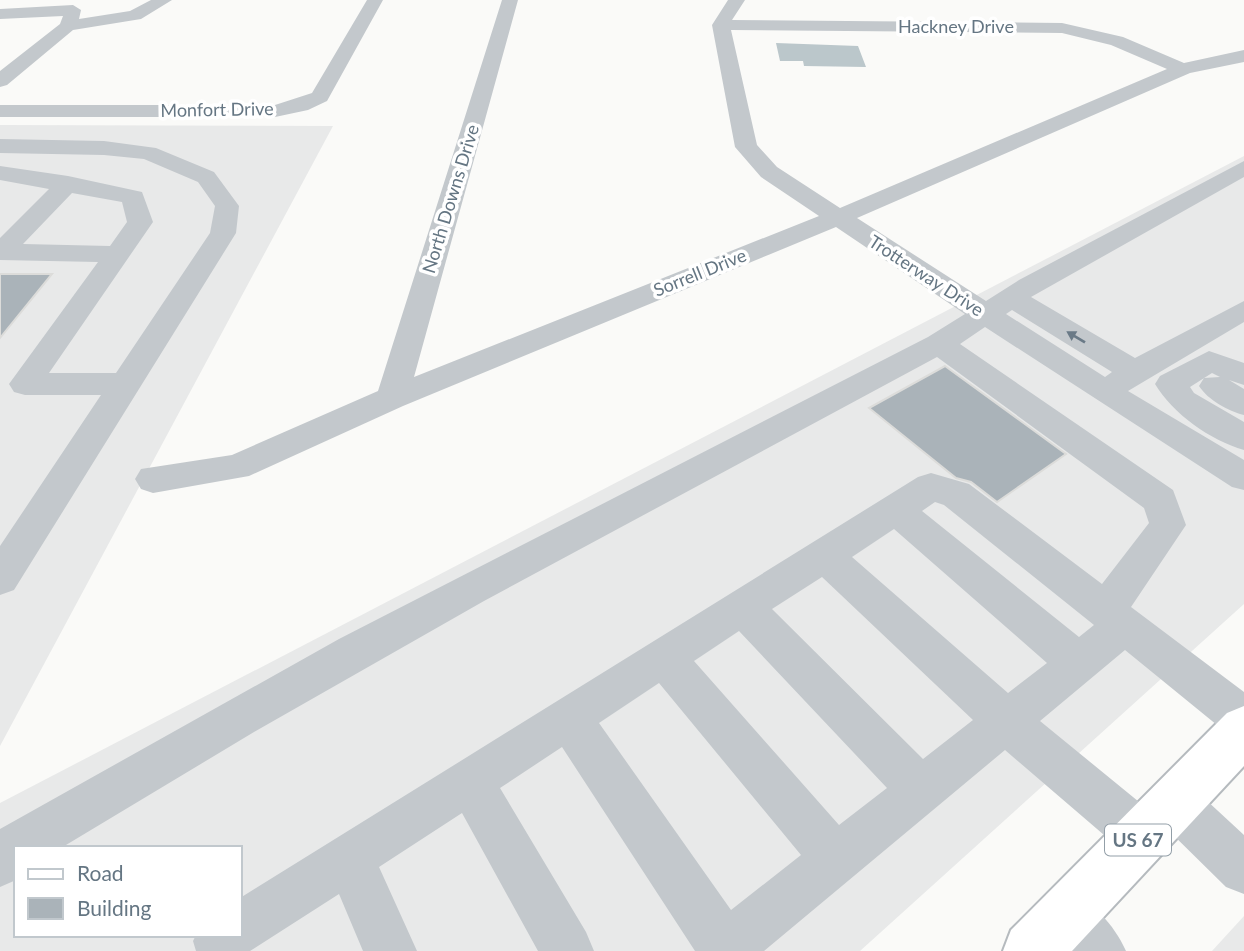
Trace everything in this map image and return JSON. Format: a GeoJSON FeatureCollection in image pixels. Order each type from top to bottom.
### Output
{"type":"FeatureCollection","features":[{"type":"Feature","properties":{"kind":"main road","name":"US 67"},"geometry":{"type":"LineString","coordinates":[[1065,939],[1158,819],[1239,740]]}},
{"type":"Feature","properties":{"kind":"street"},"geometry":{"type":"LineString","coordinates":[[0,14],[72,12],[135,15],[164,0]]}},
{"type":"Feature","properties":{"kind":"street","name":"Monfort Drive"},"geometry":{"type":"LineString","coordinates":[[0,111],[275,111],[301,106],[320,97],[375,0]]}},
{"type":"Feature","properties":{"kind":"street","name":"North Downs Drive"},"geometry":{"type":"LineString","coordinates":[[392,398],[510,0]]}},
{"type":"Feature","properties":{"kind":"street"},"geometry":{"type":"LineString","coordinates":[[721,25],[726,12],[737,0]]}},
{"type":"Feature","properties":{"kind":"street"},"geometry":{"type":"LineString","coordinates":[[0,80],[72,12]]}},
{"type":"Feature","properties":{"kind":"street","name":"Hackney Drive"},"geometry":{"type":"LineString","coordinates":[[721,25],[1062,28],[1117,41],[1183,69]]}},
{"type":"Feature","properties":{"kind":"street","name":"Trotterway Drive"},"geometry":{"type":"LineString","coordinates":[[721,25],[746,147],[769,172],[837,218],[998,305],[1105,392],[1244,477]]}},
{"type":"Feature","properties":{"kind":"street","name":"Sorrell Drive"},"geometry":{"type":"LineString","coordinates":[[153,479],[237,467],[392,398],[837,218],[1183,69],[1214,60],[1244,56]]}},
{"type":"Feature","properties":{"kind":"street"},"geometry":{"type":"LineString","coordinates":[[0,146],[104,148],[148,153],[206,177],[227,205],[223,233],[0,578]]}},
{"type":"Feature","properties":{"kind":"street"},"geometry":{"type":"LineString","coordinates":[[18,846],[167,755],[671,482],[939,344],[998,305],[1244,168]]}},
{"type":"Feature","properties":{"kind":"street"},"geometry":{"type":"LineString","coordinates":[[0,173],[68,183],[133,197],[140,222],[25,384],[125,384]]}},
{"type":"Feature","properties":{"kind":"street"},"geometry":{"type":"LineString","coordinates":[[68,183],[1,252],[117,254]]}},
{"type":"Feature","properties":{"kind":"street"},"geometry":{"type":"LineString","coordinates":[[998,305],[1135,372]]}},
{"type":"Feature","properties":{"kind":"street"},"geometry":{"type":"LineString","coordinates":[[1105,392],[1244,310]]}},
{"type":"Feature","properties":{"kind":"street"},"geometry":{"type":"LineString","coordinates":[[569,718],[724,949],[1078,663],[1115,618],[1168,525],[1160,500],[939,344]]}},
{"type":"Feature","properties":{"kind":"street"},"geometry":{"type":"LineString","coordinates":[[1222,392],[1244,404]]}},
{"type":"Feature","properties":{"kind":"street"},"geometry":{"type":"LineString","coordinates":[[1222,392],[1244,416]]}},
{"type":"Feature","properties":{"kind":"street"},"geometry":{"type":"LineString","coordinates":[[1222,392],[1244,438]]}},
{"type":"Feature","properties":{"kind":"street"},"geometry":{"type":"LineString","coordinates":[[242,927],[931,487],[956,494],[1115,618],[1239,740]]}},
{"type":"Feature","properties":{"kind":"street"},"geometry":{"type":"LineString","coordinates":[[896,510],[1078,663]]}},
{"type":"Feature","properties":{"kind":"street"},"geometry":{"type":"LineString","coordinates":[[825,556],[1006,721],[1158,819],[1244,869]]}},
{"type":"Feature","properties":{"kind":"street"},"geometry":{"type":"LineString","coordinates":[[743,607],[921,790]]}},
{"type":"Feature","properties":{"kind":"street"},"geometry":{"type":"LineString","coordinates":[[664,657],[836,859]]}},
{"type":"Feature","properties":{"kind":"street"},"geometry":{"type":"LineString","coordinates":[[470,781],[567,951]]}},
{"type":"Feature","properties":{"kind":"street"},"geometry":{"type":"LineString","coordinates":[[0,862],[14,849]]}},
{"type":"Feature","properties":{"kind":"street"},"geometry":{"type":"LineString","coordinates":[[349,858],[390,951]]}},
{"type":"Feature","properties":{"kind":"shaded area"},"geometry":{"type":"Polygon","coordinates":[[[776,43],[858,46],[866,67],[804,66],[803,61],[780,61],[776,43]]]}},
{"type":"Feature","properties":{"kind":"shaded area"},"geometry":{"type":"Polygon","coordinates":[[[0,125],[333,126],[0,746],[0,125]]]}},
{"type":"Feature","properties":{"kind":"shaded area"},"geometry":{"type":"Polygon","coordinates":[[[1244,156],[1244,604],[860,951],[0,951],[0,803],[1244,156]]]}},
{"type":"Feature","properties":{"kind":"shaded area"},"geometry":{"type":"Polygon","coordinates":[[[1244,916],[1244,951],[1212,951],[1244,916]]]}},
{"type":"Feature","properties":{"kind":"building"},"geometry":{"type":"Polygon","coordinates":[[[0,274],[52,274],[0,338],[0,274]]]}},
{"type":"Feature","properties":{"kind":"building"},"geometry":{"type":"Polygon","coordinates":[[[945,366],[1066,454],[997,502],[971,482],[956,478],[869,408],[945,366]]]}}]}
